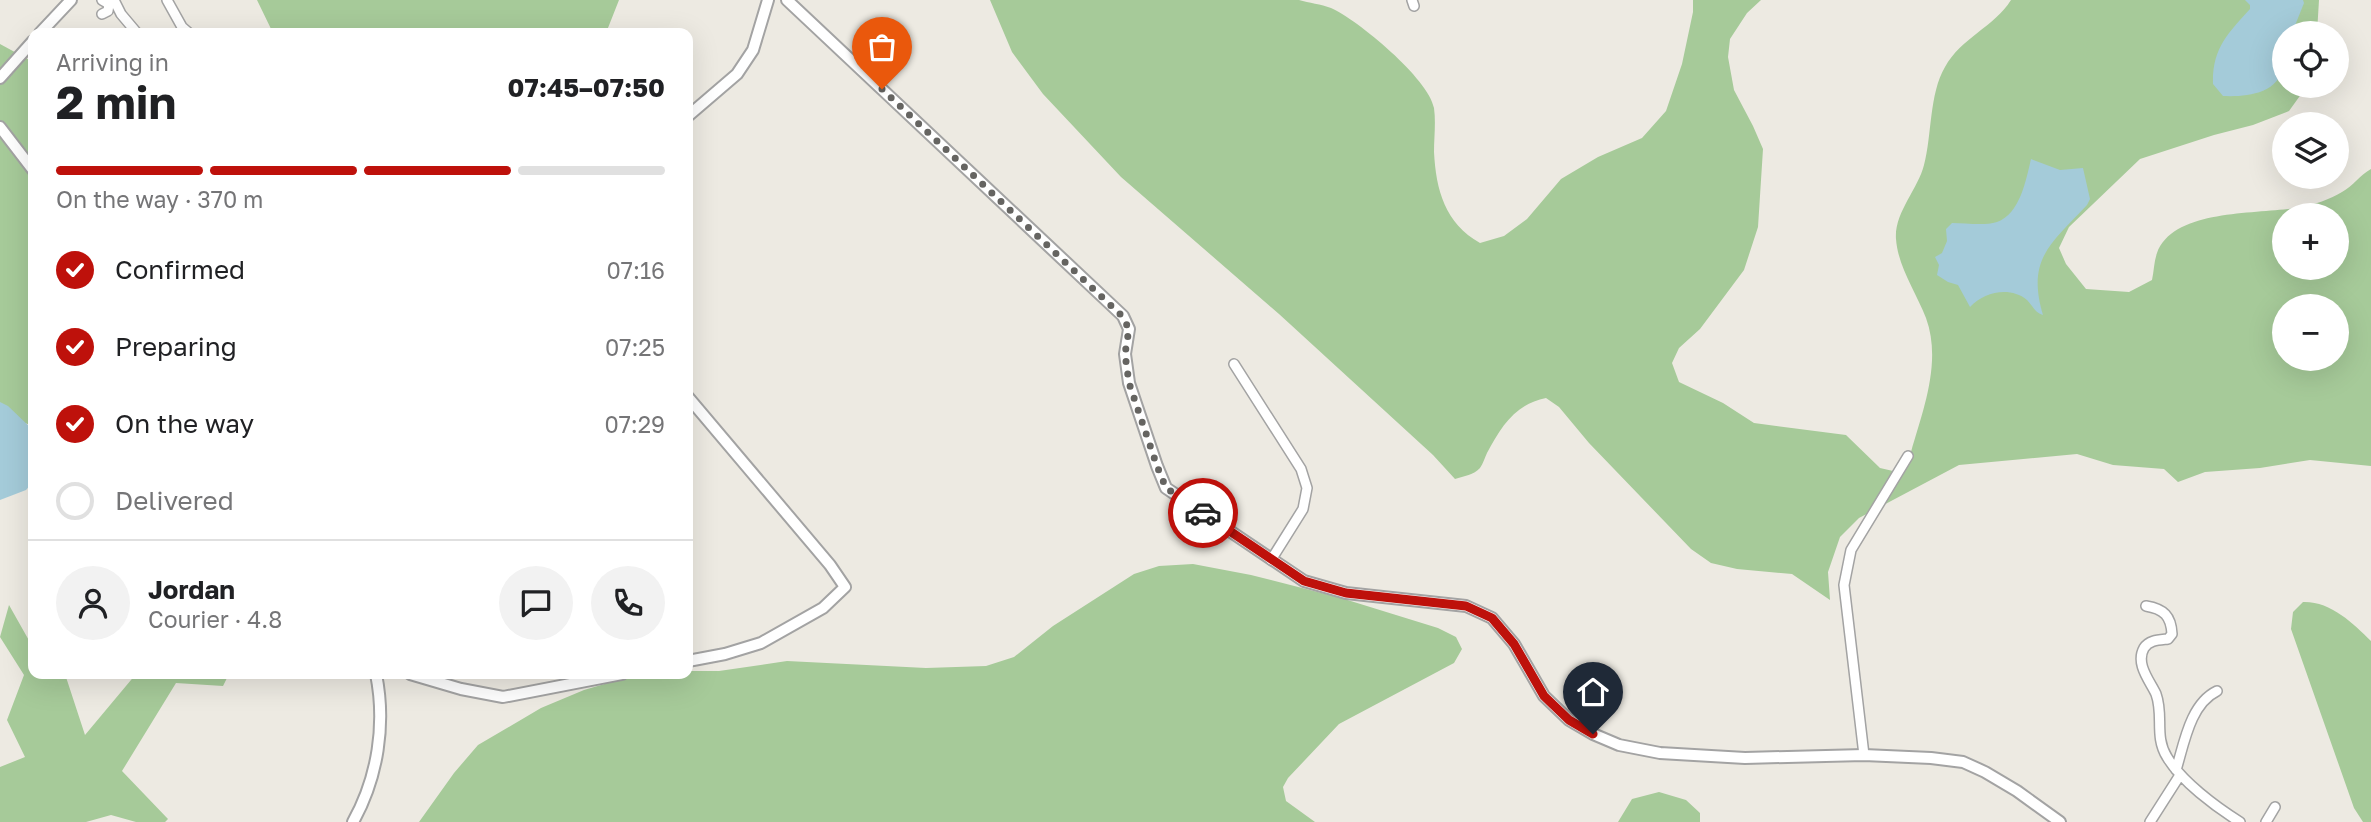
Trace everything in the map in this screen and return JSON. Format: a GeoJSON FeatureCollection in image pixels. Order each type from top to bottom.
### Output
{"type":"FeatureCollection","features":[{"type":"Feature","properties":{"kind":"street"},"geometry":{"type":"LineString","coordinates":[[45,28],[71,0]]}},
{"type":"Feature","properties":{"kind":"street"},"geometry":{"type":"LineString","coordinates":[[167,0],[183,28]]}},
{"type":"Feature","properties":{"kind":"street"},"geometry":{"type":"LineString","coordinates":[[693,112],[737,74],[744,64],[753,50],[768,0]]}},
{"type":"Feature","properties":{"kind":"street"},"geometry":{"type":"LineString","coordinates":[[787,0],[1122,316],[1129,329],[1125,354],[1129,383],[1166,488],[1271,560],[1304,581],[1346,593],[1466,606],[1492,618],[1514,644],[1544,696],[1569,720],[1619,745],[1660,752],[1745,758],[1864,755],[1963,762],[2017,791],[2060,822]]}},
{"type":"Feature","properties":{"kind":"street"},"geometry":{"type":"LineString","coordinates":[[102,15],[108,11],[110,1]]}},
{"type":"Feature","properties":{"kind":"street"},"geometry":{"type":"LineString","coordinates":[[110,1],[133,28]]}},
{"type":"Feature","properties":{"kind":"street"},"geometry":{"type":"LineString","coordinates":[[0,78],[28,47]]}},
{"type":"Feature","properties":{"kind":"street"},"geometry":{"type":"LineString","coordinates":[[0,127],[28,163]]}},
{"type":"Feature","properties":{"kind":"street"},"geometry":{"type":"LineString","coordinates":[[1234,364],[1301,468],[1307,488],[1304,509],[1271,560]]}},
{"type":"Feature","properties":{"kind":"street"},"geometry":{"type":"LineString","coordinates":[[693,403],[830,565],[845,587],[823,608],[761,643],[693,660]]}},
{"type":"Feature","properties":{"kind":"street"},"geometry":{"type":"LineString","coordinates":[[1864,755],[1844,584],[1851,550],[1908,456]]}},
{"type":"Feature","properties":{"kind":"street"},"geometry":{"type":"LineString","coordinates":[[2146,606],[2158,608],[2167,615],[2172,634],[2168,639],[2152,641],[2144,647],[2141,656],[2144,673],[2157,695],[2160,716],[2159,742],[2178,773],[2217,808],[2240,822]]}},
{"type":"Feature","properties":{"kind":"street"},"geometry":{"type":"LineString","coordinates":[[353,822],[366,796],[379,748],[381,718],[376,679]]}},
{"type":"Feature","properties":{"kind":"street"},"geometry":{"type":"LineString","coordinates":[[429,679],[461,689],[503,697],[596,679]]}},
{"type":"Feature","properties":{"kind":"street"},"geometry":{"type":"LineString","coordinates":[[2150,822],[2178,773],[2193,719],[2203,702],[2217,691]]}},
{"type":"Feature","properties":{"kind":"street"},"geometry":{"type":"LineString","coordinates":[[2266,822],[2275,807]]}},
{"type":"Feature","properties":{"kind":"green space"},"geometry":{"type":"Polygon","coordinates":[[[257,0],[619,0],[608,28],[271,28],[257,0]]]}},
{"type":"Feature","properties":{"kind":"green space"},"geometry":{"type":"Polygon","coordinates":[[[990,0],[1299,0],[1323,5],[1343,15],[1374,37],[1420,82],[1434,108],[1434,152],[1440,192],[1458,226],[1480,243],[1504,236],[1527,219],[1561,179],[1598,157],[1642,138],[1666,111],[1682,64],[1693,0],[1761,0],[1747,13],[1730,39],[1728,57],[1734,90],[1763,149],[1758,227],[1744,270],[1700,329],[1679,348],[1672,363],[1679,382],[1723,403],[1754,423],[1846,435],[1880,468],[1893,471],[1906,461],[1911,452],[1929,386],[1932,352],[1926,318],[1900,260],[1896,229],[1902,210],[1924,165],[1933,102],[1940,78],[1960,48],[1996,18],[2011,0],[2319,0],[2318,21],[2272,21],[2272,98],[2298,98],[2289,111],[2272,112],[2272,118],[2253,125],[2140,159],[2069,227],[2059,248],[2066,264],[2086,289],[2129,292],[2152,280],[2157,253],[2166,238],[2181,228],[2200,220],[2272,210],[2272,280],[2349,280],[2349,203],[2316,203],[2349,189],[2371,169],[2371,466],[2310,460],[2260,468],[2205,472],[2178,482],[2164,469],[2113,465],[2077,454],[1959,465],[1859,518],[1840,537],[1828,572],[1830,600],[1792,574],[1737,569],[1711,563],[1691,549],[1589,443],[1559,407],[1546,398],[1517,411],[1498,434],[1480,468],[1472,474],[1455,479],[1433,455],[1279,314],[1121,177],[1043,94],[1012,52],[990,0]]]}},
{"type":"Feature","properties":{"kind":"green space"},"geometry":{"type":"Polygon","coordinates":[[[0,44],[28,59],[28,424],[0,414],[0,44]]]}},
{"type":"Feature","properties":{"kind":"green space"},"geometry":{"type":"Polygon","coordinates":[[[1193,564],[1251,575],[1341,598],[1438,628],[1456,637],[1462,649],[1454,663],[1339,724],[1288,778],[1283,787],[1286,801],[1315,822],[419,822],[478,745],[541,708],[584,690],[622,679],[693,679],[693,671],[719,671],[787,661],[926,668],[986,666],[1014,657],[1053,626],[1134,574],[1159,566],[1193,564]]]}},
{"type":"Feature","properties":{"kind":"green space"},"geometry":{"type":"Polygon","coordinates":[[[2303,602],[2332,609],[2349,620],[2371,641],[2371,822],[2363,822],[2354,808],[2291,629],[2293,612],[2303,602]]]}},
{"type":"Feature","properties":{"kind":"green space"},"geometry":{"type":"Polygon","coordinates":[[[9,605],[28,639],[28,679],[67,679],[85,735],[132,679],[226,679],[223,686],[176,683],[122,771],[168,819],[165,822],[136,822],[111,815],[86,822],[0,822],[0,767],[25,757],[7,720],[24,675],[0,637],[9,605]]]}},
{"type":"Feature","properties":{"kind":"green space"},"geometry":{"type":"Polygon","coordinates":[[[1659,792],[1686,800],[1700,813],[1700,822],[1618,822],[1632,799],[1659,792]]]}},
{"type":"Feature","properties":{"kind":"water"},"geometry":{"type":"Polygon","coordinates":[[[2245,0],[2303,0],[2304,3],[2297,21],[2272,21],[2272,85],[2251,94],[2223,96],[2213,84],[2215,61],[2228,34],[2250,9],[2245,0]]]}},
{"type":"Feature","properties":{"kind":"water"},"geometry":{"type":"Polygon","coordinates":[[[2031,159],[2060,170],[2083,168],[2090,199],[2053,241],[2040,265],[2038,279],[2043,315],[2027,300],[2005,292],[1982,298],[1970,307],[1958,285],[1937,275],[1939,265],[1935,257],[1942,253],[1947,241],[1946,229],[1952,223],[1986,224],[2005,218],[2021,195],[2031,159]]]}},
{"type":"Feature","properties":{"kind":"water"},"geometry":{"type":"Polygon","coordinates":[[[0,402],[28,425],[28,488],[0,500],[0,402]]]}},
{"type":"Feature","properties":{"kind":"way so far"},"geometry":{"type":"LineString","coordinates":[[882,89],[1122,316],[1129,329],[1125,354],[1129,383],[1166,488],[1203,513]]}},
{"type":"Feature","properties":{"kind":"route"},"geometry":{"type":"LineString","coordinates":[[1203,513],[1304,581],[1346,593],[1466,606],[1492,618],[1514,644],[1544,696],[1569,720],[1593,734]]}}]}
